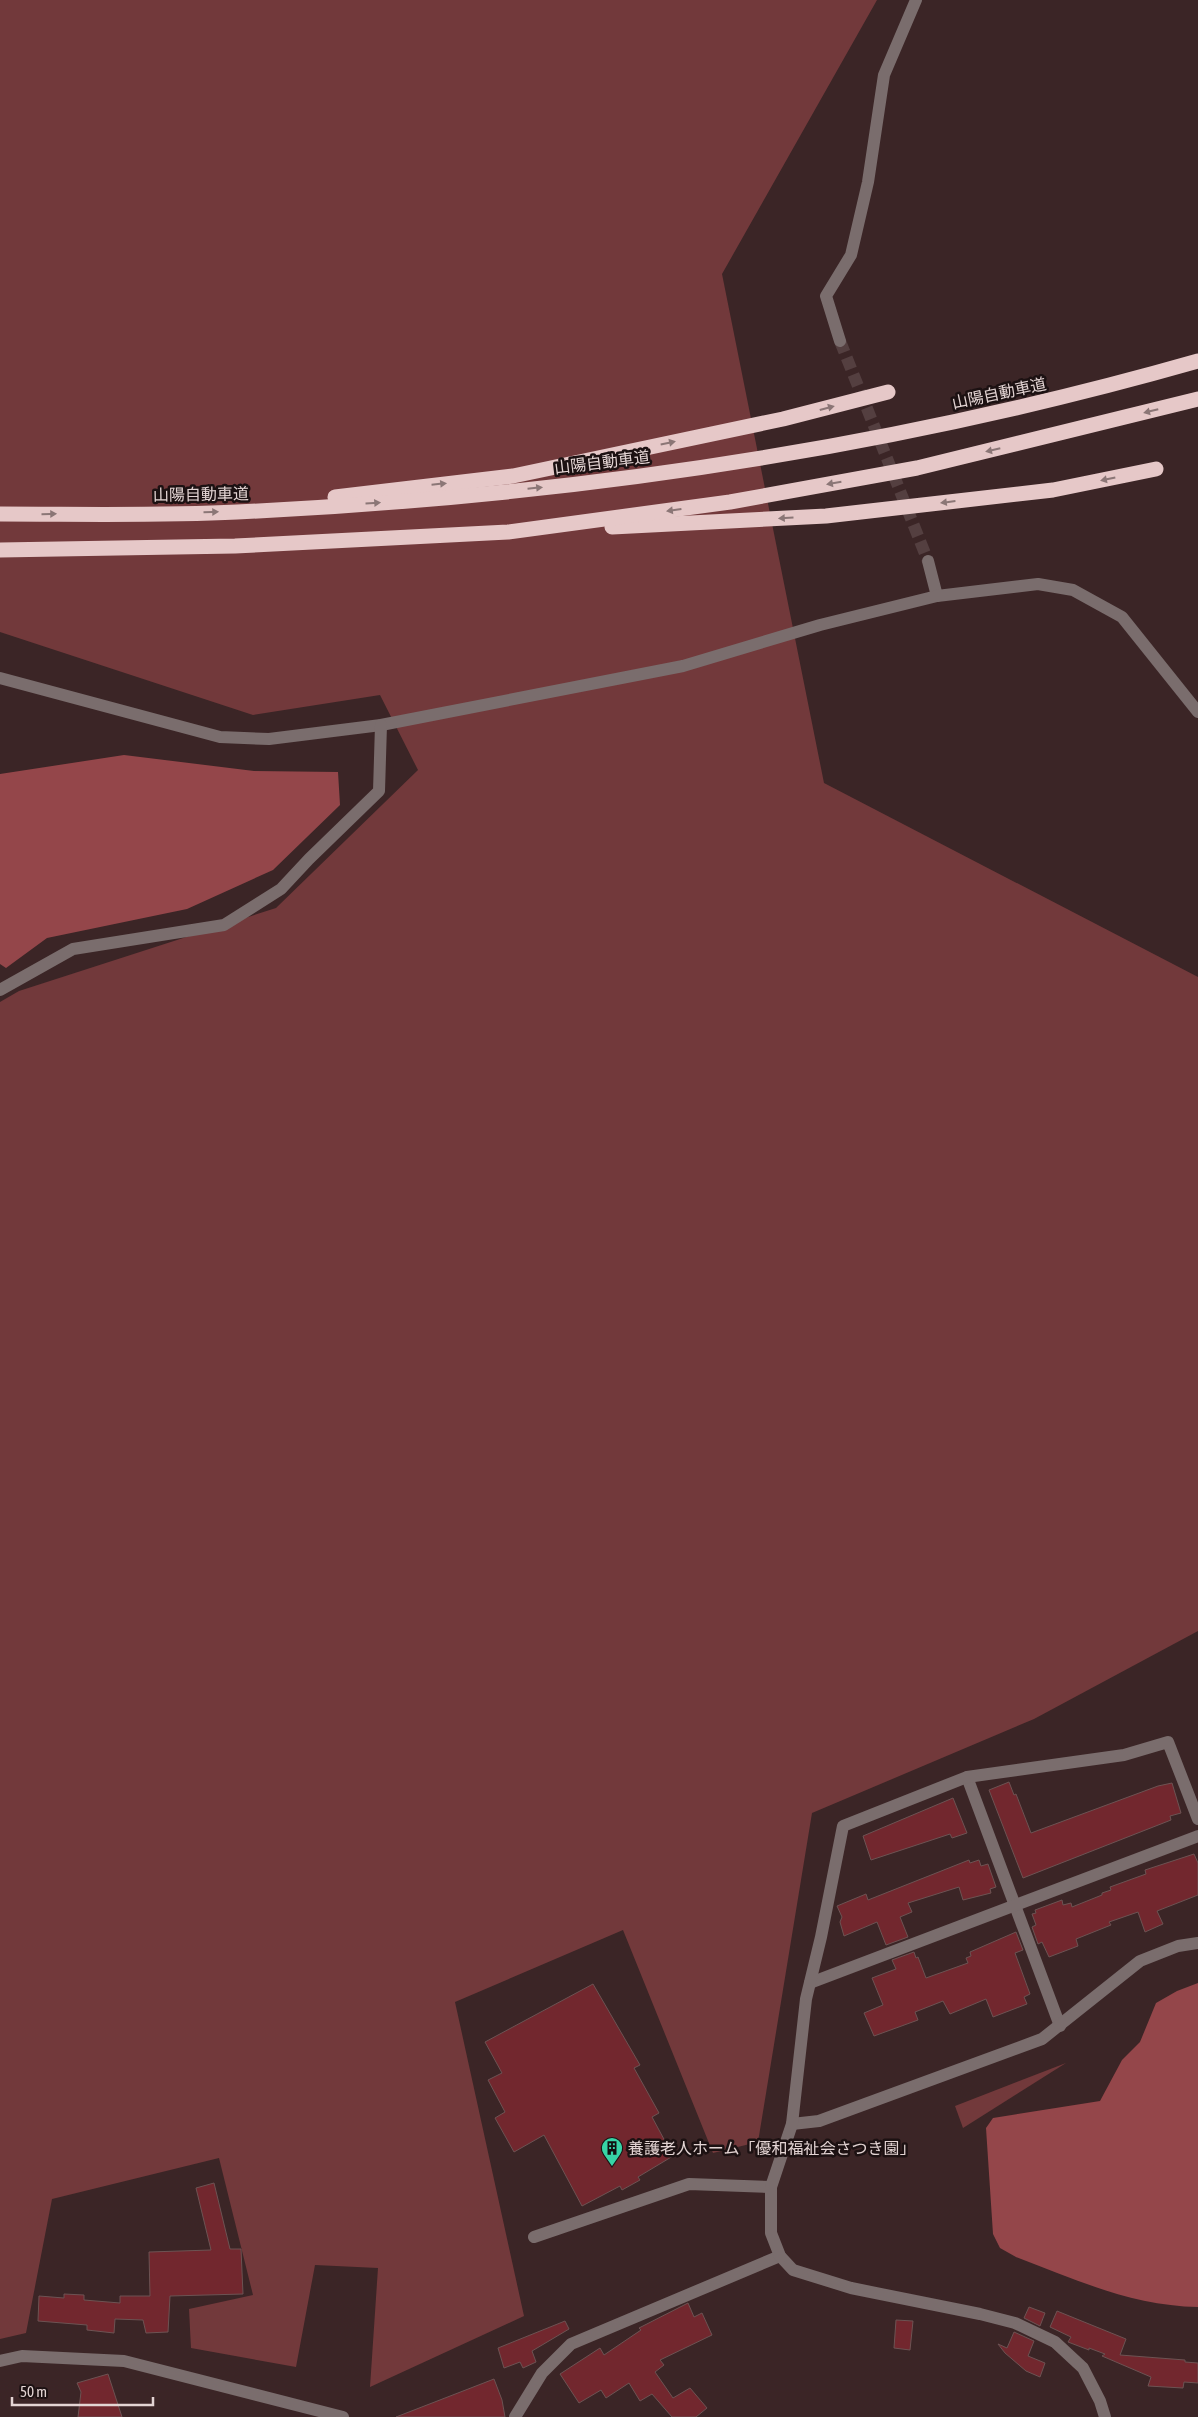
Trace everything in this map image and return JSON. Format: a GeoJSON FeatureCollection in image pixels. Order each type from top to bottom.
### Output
{"type":"FeatureCollection","features":[{"type":"Feature","properties":{"kind":"highway","name":"山陽自動車道"},"geometry":{"type":"LineString","coordinates":[[0,514],[235,512],[389,502],[546,487],[737,462],[954,421],[1098,390],[1198,361]]}},
{"type":"Feature","properties":{"kind":"highway"},"geometry":{"type":"LineString","coordinates":[[235,512],[367,492],[513,476],[783,419],[888,392]]}},
{"type":"Feature","properties":{"kind":"highway"},"geometry":{"type":"LineString","coordinates":[[508,532],[730,502],[917,468],[1198,399]]}},
{"type":"Feature","properties":{"kind":"highway"},"geometry":{"type":"LineString","coordinates":[[0,550],[235,546],[826,516],[1053,490],[1156,469]]}},
{"type":"Feature","properties":{"kind":"street"},"geometry":{"type":"LineString","coordinates":[[840,340],[826,296],[850,256],[868,182],[884,76],[916,0]]}},
{"type":"Feature","properties":{"kind":"street"},"geometry":{"type":"LineString","coordinates":[[928,561],[937,596]]}},
{"type":"Feature","properties":{"kind":"street"},"geometry":{"type":"LineString","coordinates":[[0,678],[220,737],[269,739],[381,725],[683,666],[820,625],[937,596],[1038,584],[1073,590],[1122,617],[1198,712]]}},
{"type":"Feature","properties":{"kind":"street"},"geometry":{"type":"LineString","coordinates":[[0,990],[74,949],[224,925],[281,889],[379,791],[381,725]]}},
{"type":"Feature","properties":{"kind":"street"},"geometry":{"type":"LineString","coordinates":[[1105,2417],[1100,2401],[1083,2368],[1055,2342],[1006,2320],[851,2288],[793,2270],[780,2256],[771,2233],[771,2187],[792,2124],[806,1998],[821,1938],[843,1826],[967,1777],[1124,1755],[1168,1742],[1198,1818]]}},
{"type":"Feature","properties":{"kind":"street"},"geometry":{"type":"LineString","coordinates":[[967,1777],[1060,2026]]}},
{"type":"Feature","properties":{"kind":"street"},"geometry":{"type":"LineString","coordinates":[[810,1983],[1016,1907],[1198,1836]]}},
{"type":"Feature","properties":{"kind":"street"},"geometry":{"type":"LineString","coordinates":[[792,2124],[819,2121],[1042,2039],[1140,1961],[1178,1946],[1198,1943]]}},
{"type":"Feature","properties":{"kind":"street"},"geometry":{"type":"LineString","coordinates":[[534,2237],[689,2184],[771,2187]]}},
{"type":"Feature","properties":{"kind":"street"},"geometry":{"type":"LineString","coordinates":[[522,2414],[542,2373],[571,2344],[780,2256]]}},
{"type":"Feature","properties":{"kind":"street"},"geometry":{"type":"LineString","coordinates":[[0,2361],[22,2356],[124,2361],[343,2417]]}},
{"type":"Feature","properties":{"kind":"shaded area"},"geometry":{"type":"Polygon","coordinates":[[[0,0],[877,0],[722,274],[824,783],[1198,977],[1198,1631],[1034,1719],[812,1813],[758,2142],[713,2153],[623,1930],[455,2002],[524,2316],[370,2387],[378,2268],[315,2265],[296,2367],[191,2348],[189,2309],[253,2295],[219,2158],[52,2199],[26,2333],[0,2339],[0,1002],[19,991],[276,908],[418,770],[380,695],[253,715],[0,632],[0,0]]]}},
{"type":"Feature","properties":{"kind":"shaded area"},"geometry":{"type":"Polygon","coordinates":[[[124,755],[254,771],[338,772],[340,805],[273,870],[187,909],[47,938],[6,968],[0,964],[0,774],[124,755]]]}},
{"type":"Feature","properties":{"kind":"shaded area"},"geometry":{"type":"Polygon","coordinates":[[[1198,1983],[1198,2307],[1174,2306],[1128,2297],[1083,2283],[1016,2257],[1000,2248],[993,2234],[986,2128],[993,2118],[1100,2101],[1122,2060],[1140,2042],[1156,2003],[1177,1991],[1198,1983]]]}},
{"type":"Feature","properties":{"kind":"shaded area"},"geometry":{"type":"Polygon","coordinates":[[[1066,2063],[963,2128],[955,2106],[1066,2063]]]}},
{"type":"Feature","properties":{"kind":"building"},"geometry":{"type":"Polygon","coordinates":[[[1009,1782],[1014,1795],[1016,1794],[1031,1833],[1158,1786],[1172,1783],[1181,1813],[1170,1816],[1171,1820],[1023,1878],[989,1790],[1009,1782]]]}},
{"type":"Feature","properties":{"kind":"building"},"geometry":{"type":"Polygon","coordinates":[[[953,1798],[967,1833],[952,1838],[950,1834],[871,1860],[863,1836],[953,1798]]]}},
{"type":"Feature","properties":{"kind":"building"},"geometry":{"type":"Polygon","coordinates":[[[1194,1854],[1198,1863],[1198,1895],[1157,1911],[1163,1924],[1145,1932],[1138,1912],[1109,1922],[1111,1925],[1076,1939],[1078,1946],[1049,1957],[1042,1942],[1038,1944],[1032,1927],[1036,1925],[1032,1914],[1036,1913],[1035,1910],[1062,1900],[1063,1905],[1071,1903],[1072,1907],[1102,1895],[1102,1893],[1111,1890],[1110,1887],[1146,1874],[1145,1870],[1194,1854]]]}},
{"type":"Feature","properties":{"kind":"building"},"geometry":{"type":"Polygon","coordinates":[[[969,1860],[970,1863],[979,1860],[981,1866],[988,1864],[996,1887],[990,1889],[991,1893],[963,1900],[959,1887],[908,1903],[912,1912],[900,1917],[908,1937],[886,1945],[877,1922],[844,1936],[840,1922],[842,1917],[837,1906],[866,1894],[868,1900],[969,1860]]]}},
{"type":"Feature","properties":{"kind":"building"},"geometry":{"type":"Polygon","coordinates":[[[1016,1932],[1023,1950],[1015,1953],[1030,1994],[1024,1997],[1027,2004],[993,2017],[986,1999],[950,2014],[943,2001],[915,2012],[918,2020],[874,2036],[864,2013],[883,2005],[872,1978],[896,1969],[892,1960],[914,1952],[916,1958],[918,1957],[926,1978],[968,1963],[966,1958],[971,1956],[970,1952],[1016,1932]]]}},
{"type":"Feature","properties":{"kind":"building"},"geometry":{"type":"Polygon","coordinates":[[[593,1984],[640,2065],[634,2068],[659,2113],[652,2117],[673,2156],[638,2177],[640,2180],[622,2190],[620,2186],[582,2206],[544,2135],[514,2152],[495,2118],[505,2112],[488,2080],[502,2073],[485,2042],[593,1984]]]}},
{"type":"Feature","properties":{"kind":"building"},"geometry":{"type":"Polygon","coordinates":[[[214,2183],[230,2249],[241,2249],[243,2294],[170,2296],[168,2332],[146,2333],[143,2320],[115,2319],[114,2333],[87,2330],[87,2325],[38,2321],[39,2296],[64,2298],[64,2294],[84,2295],[84,2300],[120,2303],[120,2296],[150,2296],[149,2252],[211,2250],[196,2188],[214,2183]]]}},
{"type":"Feature","properties":{"kind":"building"},"geometry":{"type":"Polygon","coordinates":[[[688,2303],[694,2317],[702,2313],[712,2335],[660,2360],[664,2365],[655,2372],[673,2398],[690,2388],[707,2408],[696,2417],[672,2417],[652,2394],[640,2401],[629,2383],[606,2398],[601,2390],[579,2403],[560,2374],[600,2348],[604,2355],[641,2330],[639,2328],[688,2303]]]}},
{"type":"Feature","properties":{"kind":"building"},"geometry":{"type":"Polygon","coordinates":[[[1029,2307],[1045,2313],[1040,2326],[1024,2318],[1029,2307]]]}},
{"type":"Feature","properties":{"kind":"building"},"geometry":{"type":"Polygon","coordinates":[[[1057,2311],[1126,2339],[1120,2355],[1185,2360],[1185,2362],[1198,2363],[1198,2383],[1184,2382],[1183,2388],[1148,2386],[1151,2377],[1102,2356],[1105,2354],[1068,2342],[1071,2337],[1050,2327],[1057,2311]]]}},
{"type":"Feature","properties":{"kind":"building"},"geometry":{"type":"Polygon","coordinates":[[[896,2320],[913,2321],[910,2350],[894,2348],[896,2320]]]}},
{"type":"Feature","properties":{"kind":"building"},"geometry":{"type":"Polygon","coordinates":[[[565,2321],[569,2329],[532,2351],[536,2362],[523,2368],[520,2362],[504,2368],[498,2348],[565,2321]]]}},
{"type":"Feature","properties":{"kind":"building"},"geometry":{"type":"Polygon","coordinates":[[[1014,2332],[1034,2341],[1028,2356],[1045,2363],[1040,2377],[1026,2371],[1005,2353],[998,2344],[1007,2348],[1014,2332]]]}},
{"type":"Feature","properties":{"kind":"building"},"geometry":{"type":"Polygon","coordinates":[[[108,2374],[122,2417],[78,2417],[81,2392],[77,2383],[108,2374]]]}},
{"type":"Feature","properties":{"kind":"building"},"geometry":{"type":"Polygon","coordinates":[[[494,2379],[502,2400],[505,2417],[396,2417],[494,2379]]]}},
{"type":"Feature","properties":{"kind":"tunnel"},"geometry":{"type":"LineString","coordinates":[[840,341],[928,561]]}},
{"type":"Feature","properties":{"kind":"place","name":"養護老人ホーム「優和福祉会さつき園」"},"geometry":{"type":"Point","coordinates":[612,2167]}}]}
